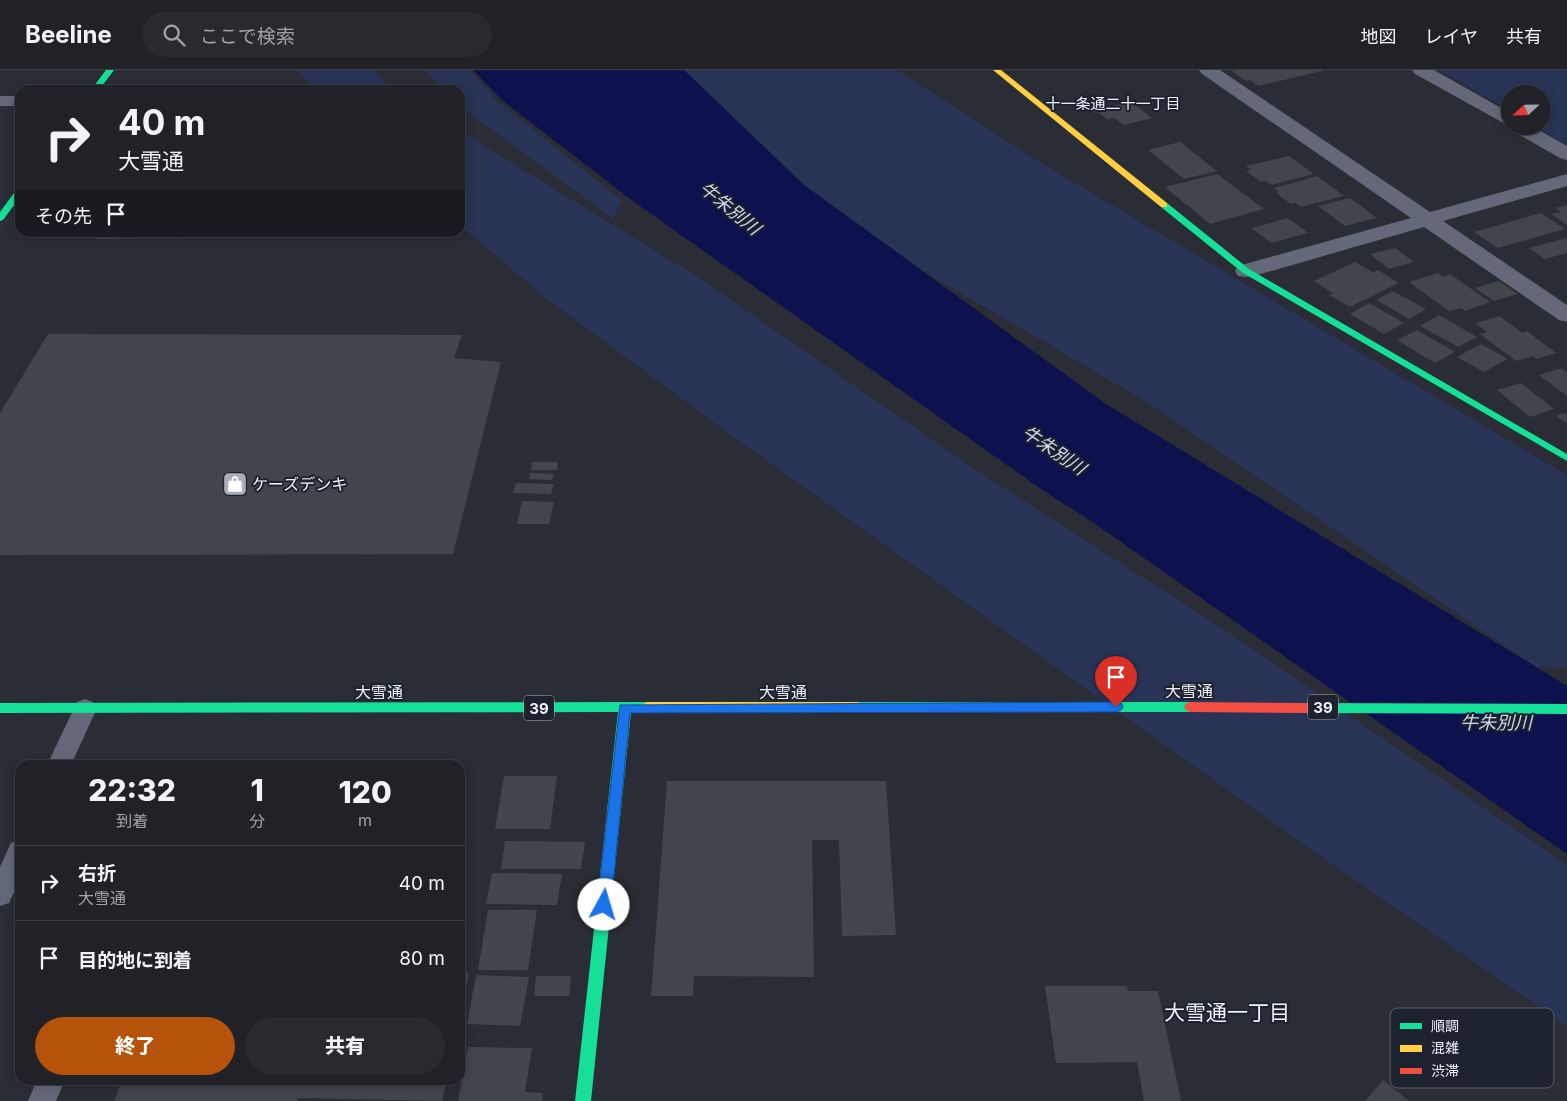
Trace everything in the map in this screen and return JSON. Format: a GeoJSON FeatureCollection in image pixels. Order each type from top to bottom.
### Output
{"type":"FeatureCollection","features":[{"type":"Feature","properties":{"kind":"main road"},"geometry":{"type":"LineString","coordinates":[[99,85],[110,70]]}},
{"type":"Feature","properties":{"kind":"main road"},"geometry":{"type":"LineString","coordinates":[[997,70],[1246,272],[1567,458]]}},
{"type":"Feature","properties":{"kind":"main road"},"geometry":{"type":"LineString","coordinates":[[0,218],[15,198]]}},
{"type":"Feature","properties":{"kind":"main road","name":"大雪通"},"geometry":{"type":"LineString","coordinates":[[0,708],[1079,707],[1567,709]]}},
{"type":"Feature","properties":{"kind":"main road"},"geometry":{"type":"LineString","coordinates":[[583,1101],[625,708]]}},
{"type":"Feature","properties":{"kind":"street"},"geometry":{"type":"LineString","coordinates":[[1208,70],[1431,220],[1567,315]]}},
{"type":"Feature","properties":{"kind":"street"},"geometry":{"type":"LineString","coordinates":[[1421,70],[1501,117]]}},
{"type":"Feature","properties":{"kind":"street"},"geometry":{"type":"LineString","coordinates":[[0,101],[15,101]]}},
{"type":"Feature","properties":{"kind":"street"},"geometry":{"type":"LineString","coordinates":[[1534,135],[1567,154]]}},
{"type":"Feature","properties":{"kind":"street"},"geometry":{"type":"LineString","coordinates":[[1246,272],[1567,180]]}},
{"type":"Feature","properties":{"kind":"lane"},"geometry":{"type":"LineString","coordinates":[[61,760],[85,708]]}},
{"type":"Feature","properties":{"kind":"lane"},"geometry":{"type":"LineString","coordinates":[[0,895],[15,862]]}},
{"type":"Feature","properties":{"kind":"lane"},"geometry":{"type":"LineString","coordinates":[[42,1101],[48,1085]]}},
{"type":"Feature","properties":{"kind":"shaded area"},"geometry":{"type":"Polygon","coordinates":[[[296,70],[374,70],[388,85],[310,85],[296,70]]]}},
{"type":"Feature","properties":{"kind":"shaded area"},"geometry":{"type":"Polygon","coordinates":[[[424,70],[470,70],[496,100],[622,200],[613,219],[465,110],[465,85],[438,85],[424,70]]]}},
{"type":"Feature","properties":{"kind":"shaded area"},"geometry":{"type":"Polygon","coordinates":[[[684,70],[897,70],[1038,161],[1567,475],[1567,668],[1536,667],[1148,403],[922,270],[804,185],[684,70]]]}},
{"type":"Feature","properties":{"kind":"shaded area"},"geometry":{"type":"Polygon","coordinates":[[[1439,70],[1567,70],[1567,145],[1550,135],[1551,85],[1501,85],[1501,106],[1439,70]]]}},
{"type":"Feature","properties":{"kind":"shaded area"},"geometry":{"type":"Polygon","coordinates":[[[465,134],[698,277],[973,468],[1228,632],[1567,865],[1567,1026],[1554,1017],[1554,1008],[1541,1008],[1320,856],[724,430],[543,296],[465,229],[465,134]]]}},
{"type":"Feature","properties":{"kind":"water","name":"牛朱別川"},"geometry":{"type":"Polygon","coordinates":[[[473,70],[684,70],[804,185],[1106,404],[1567,686],[1567,854],[1091,521],[1041,489],[630,199],[502,100],[473,70]]]}},
{"type":"Feature","properties":{"kind":"building"},"geometry":{"type":"Polygon","coordinates":[[[1232,71],[1322,71],[1258,86],[1250,80],[1246,81],[1232,71]]]}},
{"type":"Feature","properties":{"kind":"building"},"geometry":{"type":"Polygon","coordinates":[[[1100,100],[1109,107],[1131,102],[1152,118],[1124,125],[1114,118],[1107,119],[1098,112],[1094,113],[1084,104],[1100,100]]]}},
{"type":"Feature","properties":{"kind":"building"},"geometry":{"type":"Polygon","coordinates":[[[1180,142],[1217,171],[1184,179],[1148,150],[1180,142]]]}},
{"type":"Feature","properties":{"kind":"building"},"geometry":{"type":"Polygon","coordinates":[[[1289,156],[1314,174],[1271,185],[1266,181],[1261,182],[1246,171],[1251,170],[1246,166],[1289,156]]]}},
{"type":"Feature","properties":{"kind":"building"},"geometry":{"type":"Polygon","coordinates":[[[1217,174],[1264,209],[1210,224],[1165,187],[1217,174]]]}},
{"type":"Feature","properties":{"kind":"building"},"geometry":{"type":"Polygon","coordinates":[[[1317,176],[1344,196],[1301,207],[1296,203],[1291,204],[1276,193],[1279,192],[1274,188],[1317,176]]]}},
{"type":"Feature","properties":{"kind":"building"},"geometry":{"type":"Polygon","coordinates":[[[1350,198],[1377,218],[1345,226],[1318,206],[1350,198]]]}},
{"type":"Feature","properties":{"kind":"building"},"geometry":{"type":"Polygon","coordinates":[[[1567,205],[1567,225],[1551,214],[1561,212],[1555,208],[1567,205]]]}},
{"type":"Feature","properties":{"kind":"building"},"geometry":{"type":"Polygon","coordinates":[[[1541,213],[1565,229],[1498,248],[1474,232],[1541,213]]]}},
{"type":"Feature","properties":{"kind":"building"},"geometry":{"type":"Polygon","coordinates":[[[1288,218],[1308,233],[1271,243],[1252,228],[1288,218]]]}},
{"type":"Feature","properties":{"kind":"building"},"geometry":{"type":"Polygon","coordinates":[[[98,237],[186,237],[186,238],[97,239],[98,237]]]}},
{"type":"Feature","properties":{"kind":"building"},"geometry":{"type":"Polygon","coordinates":[[[1567,238],[1567,253],[1545,259],[1529,248],[1567,238]]]}},
{"type":"Feature","properties":{"kind":"building"},"geometry":{"type":"Polygon","coordinates":[[[1395,248],[1414,262],[1389,269],[1370,254],[1395,248]]]}},
{"type":"Feature","properties":{"kind":"building"},"geometry":{"type":"Polygon","coordinates":[[[1355,262],[1374,273],[1378,270],[1399,283],[1350,307],[1329,295],[1333,293],[1314,281],[1355,262]]]}},
{"type":"Feature","properties":{"kind":"building"},"geometry":{"type":"Polygon","coordinates":[[[1438,273],[1443,277],[1450,274],[1490,302],[1465,311],[1461,308],[1449,311],[1409,282],[1438,273]]]}},
{"type":"Feature","properties":{"kind":"building"},"geometry":{"type":"Polygon","coordinates":[[[1499,281],[1518,294],[1494,301],[1475,288],[1499,281]]]}},
{"type":"Feature","properties":{"kind":"building"},"geometry":{"type":"Polygon","coordinates":[[[1393,291],[1426,309],[1409,319],[1376,300],[1393,291]]]}},
{"type":"Feature","properties":{"kind":"building"},"geometry":{"type":"Polygon","coordinates":[[[1369,303],[1404,323],[1384,334],[1350,314],[1369,303]]]}},
{"type":"Feature","properties":{"kind":"building"},"geometry":{"type":"Polygon","coordinates":[[[1439,315],[1477,337],[1458,347],[1420,326],[1439,315]]]}},
{"type":"Feature","properties":{"kind":"building"},"geometry":{"type":"Polygon","coordinates":[[[1500,316],[1522,333],[1527,331],[1556,353],[1536,359],[1533,356],[1516,361],[1480,334],[1487,332],[1475,323],[1500,316]]]}},
{"type":"Feature","properties":{"kind":"building"},"geometry":{"type":"Polygon","coordinates":[[[1417,330],[1455,352],[1435,363],[1397,340],[1417,330]]]}},
{"type":"Feature","properties":{"kind":"building","name":"ケーズデンキ"},"geometry":{"type":"Polygon","coordinates":[[[48,334],[462,335],[454,358],[501,362],[453,554],[0,555],[0,413],[48,334]]]}},
{"type":"Feature","properties":{"kind":"building"},"geometry":{"type":"Polygon","coordinates":[[[1481,344],[1508,359],[1484,372],[1457,357],[1481,344]]]}},
{"type":"Feature","properties":{"kind":"building"},"geometry":{"type":"Polygon","coordinates":[[[1562,368],[1567,372],[1567,396],[1539,375],[1562,368]]]}},
{"type":"Feature","properties":{"kind":"building"},"geometry":{"type":"Polygon","coordinates":[[[1521,383],[1554,409],[1530,417],[1497,390],[1521,383]]]}},
{"type":"Feature","properties":{"kind":"building"},"geometry":{"type":"Polygon","coordinates":[[[1562,413],[1567,414],[1567,423],[1556,416],[1562,413]]]}},
{"type":"Feature","properties":{"kind":"building"},"geometry":{"type":"Polygon","coordinates":[[[532,462],[558,462],[557,470],[531,470],[532,462]]]}},
{"type":"Feature","properties":{"kind":"building"},"geometry":{"type":"Polygon","coordinates":[[[530,473],[554,474],[552,480],[529,479],[530,473]]]}},
{"type":"Feature","properties":{"kind":"building"},"geometry":{"type":"Polygon","coordinates":[[[516,483],[554,484],[551,494],[513,493],[516,483]]]}},
{"type":"Feature","properties":{"kind":"building"},"geometry":{"type":"Polygon","coordinates":[[[522,501],[554,502],[549,524],[517,524],[522,501]]]}},
{"type":"Feature","properties":{"kind":"building"},"geometry":{"type":"Polygon","coordinates":[[[504,776],[557,776],[550,829],[495,829],[504,776]]]}},
{"type":"Feature","properties":{"kind":"building"},"geometry":{"type":"Polygon","coordinates":[[[667,781],[886,781],[896,935],[842,936],[839,840],[812,840],[814,977],[694,976],[693,996],[651,996],[667,781]]]}},
{"type":"Feature","properties":{"kind":"building"},"geometry":{"type":"Polygon","coordinates":[[[505,841],[585,842],[581,869],[501,869],[505,841]]]}},
{"type":"Feature","properties":{"kind":"building"},"geometry":{"type":"Polygon","coordinates":[[[492,873],[562,874],[557,905],[486,904],[492,873]]]}},
{"type":"Feature","properties":{"kind":"building"},"geometry":{"type":"Polygon","coordinates":[[[488,910],[537,910],[528,970],[478,970],[488,910]]]}},
{"type":"Feature","properties":{"kind":"building"},"geometry":{"type":"Polygon","coordinates":[[[465,973],[469,973],[465,993],[465,973]]]}},
{"type":"Feature","properties":{"kind":"building"},"geometry":{"type":"Polygon","coordinates":[[[476,975],[529,977],[520,1026],[467,1024],[476,975]]]}},
{"type":"Feature","properties":{"kind":"building"},"geometry":{"type":"Polygon","coordinates":[[[536,976],[571,976],[569,996],[534,996],[536,976]]]}},
{"type":"Feature","properties":{"kind":"building"},"geometry":{"type":"Polygon","coordinates":[[[1045,986],[1127,986],[1128,991],[1158,991],[1181,1101],[1144,1101],[1137,1062],[1056,1063],[1045,986]]]}},
{"type":"Feature","properties":{"kind":"building"},"geometry":{"type":"Polygon","coordinates":[[[468,1047],[532,1048],[525,1092],[543,1093],[542,1101],[458,1101],[461,1085],[465,1085],[465,1063],[468,1047]]]}},
{"type":"Feature","properties":{"kind":"building"},"geometry":{"type":"Polygon","coordinates":[[[1383,1080],[1390,1086],[1390,1088],[1393,1088],[1409,1101],[1365,1101],[1383,1080]]]}},
{"type":"Feature","properties":{"kind":"building"},"geometry":{"type":"Polygon","coordinates":[[[120,1085],[446,1085],[442,1101],[298,1098],[297,1101],[114,1101],[120,1085]]]}},
{"type":"Feature","properties":{"kind":"traffic: fast"},"geometry":{"type":"LineString","coordinates":[[99,85],[110,70]]}},
{"type":"Feature","properties":{"kind":"traffic: fast"},"geometry":{"type":"LineString","coordinates":[[0,218],[15,198]]}},
{"type":"Feature","properties":{"kind":"traffic: fast"},"geometry":{"type":"LineString","coordinates":[[1164,205],[1246,271],[1567,458]]}},
{"type":"Feature","properties":{"kind":"traffic: fast"},"geometry":{"type":"LineString","coordinates":[[0,708],[647,707]]}},
{"type":"Feature","properties":{"kind":"traffic: fast"},"geometry":{"type":"LineString","coordinates":[[858,707],[1190,707]]}},
{"type":"Feature","properties":{"kind":"traffic: fast"},"geometry":{"type":"LineString","coordinates":[[583,1101],[625,708]]}},
{"type":"Feature","properties":{"kind":"traffic: fast"},"geometry":{"type":"LineString","coordinates":[[1307,708],[1567,709]]}},
{"type":"Feature","properties":{"kind":"traffic: slow"},"geometry":{"type":"LineString","coordinates":[[997,70],[1164,205]]}},
{"type":"Feature","properties":{"kind":"traffic: slow"},"geometry":{"type":"LineString","coordinates":[[647,707],[858,707]]}},
{"type":"Feature","properties":{"kind":"traffic: jam"},"geometry":{"type":"LineString","coordinates":[[1190,707],[1307,708]]}},
{"type":"Feature","properties":{"kind":"place","name":"ケーズデンキ"},"geometry":{"type":"Point","coordinates":[235,484]}},
{"type":"Feature","properties":{"kind":"district","name":"十一条通二十一丁目"},"geometry":{"type":"Point","coordinates":[1113,103]}},
{"type":"Feature","properties":{"kind":"district","name":"大雪通一丁目"},"geometry":{"type":"Point","coordinates":[1227,1012]}},
{"type":"Feature","properties":{"kind":"route"},"geometry":{"type":"LineString","coordinates":[[604,905],[625,708],[1116,707]]}}]}
